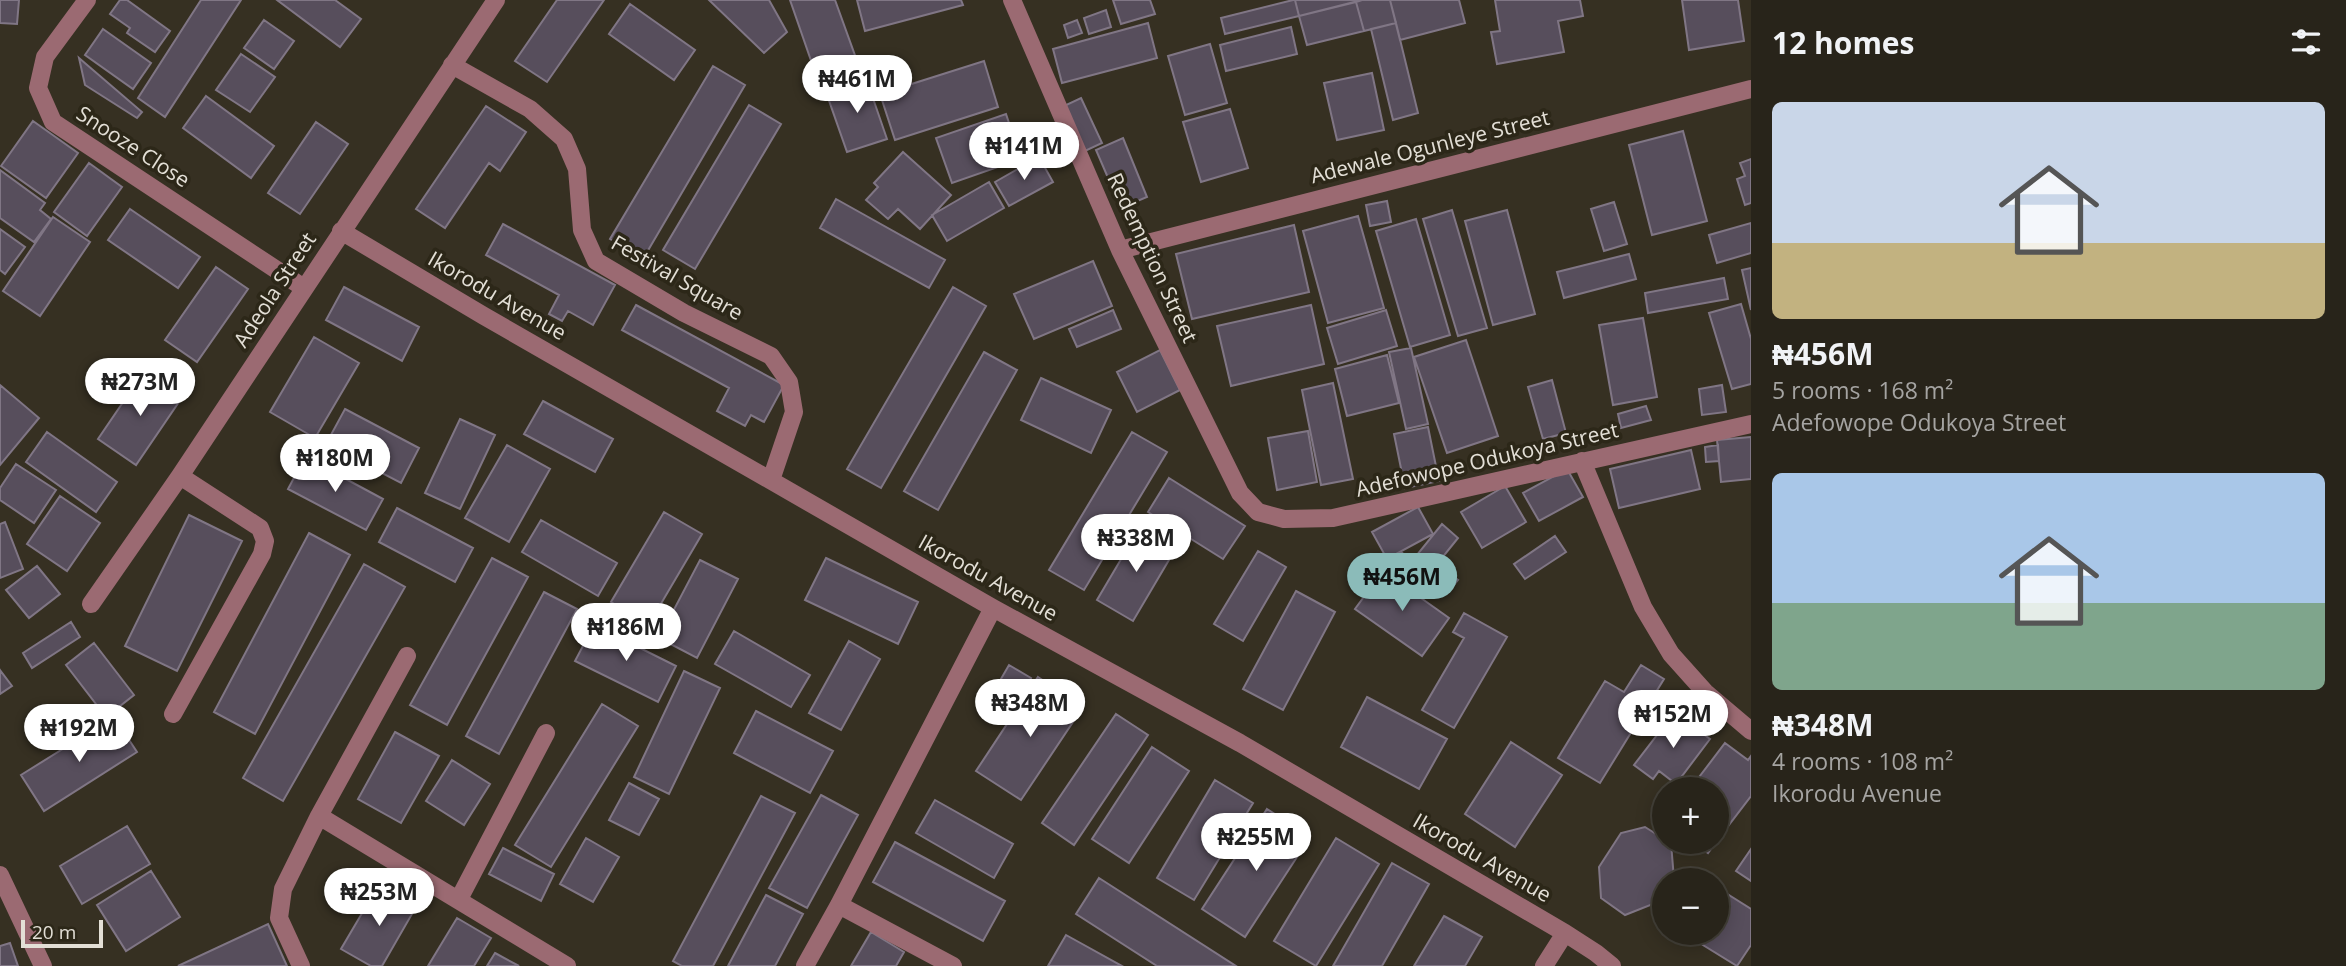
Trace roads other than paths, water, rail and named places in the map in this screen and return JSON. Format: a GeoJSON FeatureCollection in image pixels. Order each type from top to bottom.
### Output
{"type":"FeatureCollection","features":[{"type":"Feature","properties":{"kind":"street","name":"Snooze Close"},"geometry":{"type":"LineString","coordinates":[[87,0],[46,57],[38,88],[52,122],[304,288]]}},
{"type":"Feature","properties":{"kind":"street","name":"Adeola Street"},"geometry":{"type":"LineString","coordinates":[[91,604],[180,476],[496,0]]}},
{"type":"Feature","properties":{"kind":"street","name":"Redemption Street"},"geometry":{"type":"LineString","coordinates":[[1012,0],[1120,250],[1240,493]]}},
{"type":"Feature","properties":{"kind":"street","name":"Festival Square"},"geometry":{"type":"LineString","coordinates":[[452,65],[530,109],[564,139],[577,169],[582,230],[596,261],[684,313],[771,356],[789,382],[794,412],[771,480]]}},
{"type":"Feature","properties":{"kind":"street","name":"Adewale Ogunleye Street"},"geometry":{"type":"LineString","coordinates":[[1120,250],[1751,89]]}},
{"type":"Feature","properties":{"kind":"street","name":"Ikorodu Avenue"},"geometry":{"type":"LineString","coordinates":[[341,231],[993,608],[1240,743],[1565,933],[1612,966]]}},
{"type":"Feature","properties":{"kind":"street","name":"Adefowope Odukoya Street"},"geometry":{"type":"LineString","coordinates":[[1240,493],[1258,512],[1284,519],[1333,518],[1751,424]]}},
{"type":"Feature","properties":{"kind":"street"},"geometry":{"type":"LineString","coordinates":[[1582,461],[1643,607],[1671,654],[1705,692],[1751,731]]}},
{"type":"Feature","properties":{"kind":"street"},"geometry":{"type":"LineString","coordinates":[[173,714],[262,554],[265,541],[260,528],[180,476]]}},
{"type":"Feature","properties":{"kind":"street"},"geometry":{"type":"LineString","coordinates":[[805,966],[993,608]]}},
{"type":"Feature","properties":{"kind":"street"},"geometry":{"type":"LineString","coordinates":[[300,966],[279,918],[283,889],[319,816],[407,656]]}},
{"type":"Feature","properties":{"kind":"street"},"geometry":{"type":"LineString","coordinates":[[459,899],[546,733]]}},
{"type":"Feature","properties":{"kind":"street"},"geometry":{"type":"LineString","coordinates":[[319,816],[568,966]]}},
{"type":"Feature","properties":{"kind":"street"},"geometry":{"type":"LineString","coordinates":[[0,876],[43,966]]}},
{"type":"Feature","properties":{"kind":"street"},"geometry":{"type":"LineString","coordinates":[[839,905],[953,966]]}},
{"type":"Feature","properties":{"kind":"street"},"geometry":{"type":"LineString","coordinates":[[1544,966],[1565,933]]}}]}
